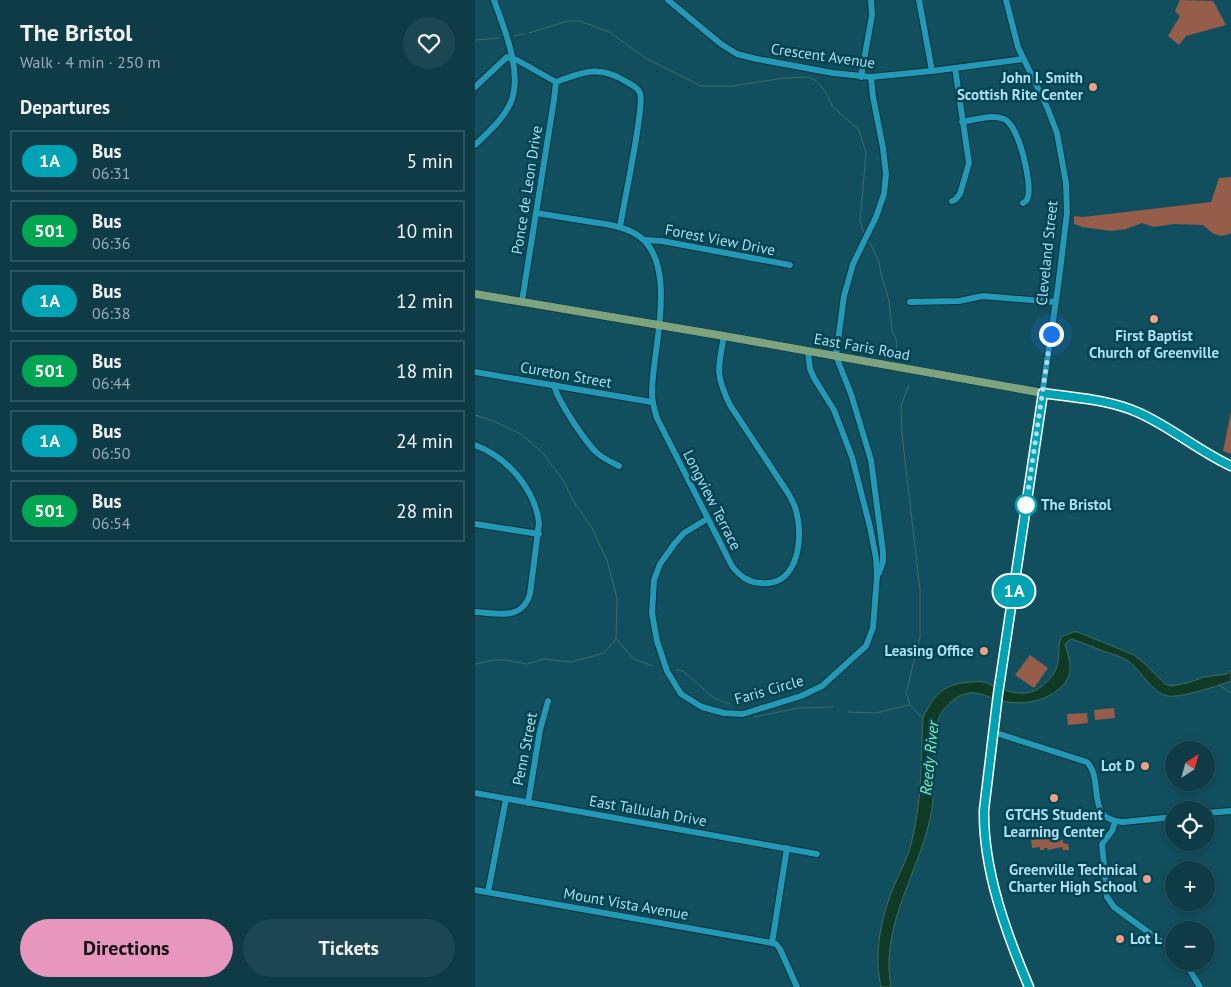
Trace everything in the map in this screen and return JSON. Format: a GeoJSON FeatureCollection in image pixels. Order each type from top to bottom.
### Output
{"type":"FeatureCollection","features":[{"type":"Feature","properties":{"kind":"main road","name":"East Faris Road"},"geometry":{"type":"LineString","coordinates":[[475,294],[1043,393],[1093,400],[1136,412],[1164,426],[1197,448],[1231,466]]}},
{"type":"Feature","properties":{"kind":"street"},"geometry":{"type":"LineString","coordinates":[[475,145],[495,126],[510,103],[515,80],[512,58],[494,0]]}},
{"type":"Feature","properties":{"kind":"street","name":"Crescent Avenue"},"geometry":{"type":"LineString","coordinates":[[668,0],[721,44],[737,54],[861,77],[932,71],[1023,59]]}},
{"type":"Feature","properties":{"kind":"street"},"geometry":{"type":"LineString","coordinates":[[861,77],[871,15],[871,0],[879,0]]}},
{"type":"Feature","properties":{"kind":"street"},"geometry":{"type":"LineString","coordinates":[[919,0],[932,71]]}},
{"type":"Feature","properties":{"kind":"street","name":"Cleveland Street"},"geometry":{"type":"LineString","coordinates":[[1006,0],[1012,28],[1023,59],[1047,106],[1057,133],[1066,183],[1067,213],[984,801],[985,838],[1005,925],[1029,987]]}},
{"type":"Feature","properties":{"kind":"street"},"geometry":{"type":"LineString","coordinates":[[475,87],[507,57],[555,82],[585,71],[597,71],[622,79],[639,92],[641,95],[638,121],[620,227]]}},
{"type":"Feature","properties":{"kind":"street"},"geometry":{"type":"LineString","coordinates":[[952,201],[959,194],[968,168],[955,68]]}},
{"type":"Feature","properties":{"kind":"street"},"geometry":{"type":"LineString","coordinates":[[836,356],[844,296],[853,264],[876,217],[884,194],[886,174],[871,77]]}},
{"type":"Feature","properties":{"kind":"street","name":"Ponce de Leon Drive"},"geometry":{"type":"LineString","coordinates":[[522,301],[554,100],[555,82]]}},
{"type":"Feature","properties":{"kind":"street"},"geometry":{"type":"LineString","coordinates":[[962,122],[994,117],[1004,119],[1011,124],[1017,133],[1024,161],[1028,197],[1023,204]]}},
{"type":"Feature","properties":{"kind":"street"},"geometry":{"type":"LineString","coordinates":[[536,213],[620,227],[633,232],[645,240]]}},
{"type":"Feature","properties":{"kind":"street","name":"Forest View Drive"},"geometry":{"type":"LineString","coordinates":[[645,240],[662,241],[790,265]]}},
{"type":"Feature","properties":{"kind":"street","name":"Longview Terrace"},"geometry":{"type":"LineString","coordinates":[[645,240],[659,269],[660,325],[653,371],[652,402],[662,430],[732,566],[745,579],[766,583],[774,582],[785,576],[793,566],[798,549],[799,532],[795,507],[723,391],[719,376],[719,366],[724,336]]}},
{"type":"Feature","properties":{"kind":"street"},"geometry":{"type":"LineString","coordinates":[[910,302],[959,301],[983,296],[1055,302]]}},
{"type":"Feature","properties":{"kind":"street","name":"Faris Circle"},"geometry":{"type":"LineString","coordinates":[[707,519],[684,533],[667,552],[657,569],[652,599],[652,612],[657,641],[667,671],[681,694],[702,707],[724,713],[741,714],[801,696],[822,686],[861,651],[869,641],[873,628],[877,576],[872,535],[853,457],[837,416],[814,378],[808,352]]}},
{"type":"Feature","properties":{"kind":"street","name":"Faris Circle"},"geometry":{"type":"LineString","coordinates":[[836,356],[851,394],[871,460],[883,552],[881,569],[877,576]]}},
{"type":"Feature","properties":{"kind":"street","name":"Cureton Street"},"geometry":{"type":"LineString","coordinates":[[475,372],[652,402]]}},
{"type":"Feature","properties":{"kind":"street"},"geometry":{"type":"LineString","coordinates":[[554,386],[556,396],[590,445],[600,455],[619,466]]}},
{"type":"Feature","properties":{"kind":"street"},"geometry":{"type":"LineString","coordinates":[[475,445],[485,449],[505,464],[528,489],[538,514],[539,534],[530,594],[526,604],[517,612],[510,614],[475,612]]}},
{"type":"Feature","properties":{"kind":"street"},"geometry":{"type":"LineString","coordinates":[[475,524],[539,534]]}},
{"type":"Feature","properties":{"kind":"street","name":"Penn Street"},"geometry":{"type":"LineString","coordinates":[[528,803],[540,730],[548,701]]}},
{"type":"Feature","properties":{"kind":"street"},"geometry":{"type":"LineString","coordinates":[[993,732],[1087,762],[1093,773],[1099,809],[1106,817],[1115,822],[1165,818]]}},
{"type":"Feature","properties":{"kind":"street","name":"East Tallulah Drive"},"geometry":{"type":"LineString","coordinates":[[475,793],[817,854]]}},
{"type":"Feature","properties":{"kind":"street","name":"Penn Street"},"geometry":{"type":"LineString","coordinates":[[488,892],[506,799]]}},
{"type":"Feature","properties":{"kind":"street"},"geometry":{"type":"LineString","coordinates":[[1215,812],[1231,810]]}},
{"type":"Feature","properties":{"kind":"street"},"geometry":{"type":"LineString","coordinates":[[1115,822],[1112,831],[1102,844],[1107,898],[1115,908],[1165,944]]}},
{"type":"Feature","properties":{"kind":"street"},"geometry":{"type":"LineString","coordinates":[[787,848],[772,943],[776,944],[779,948],[797,987]]}},
{"type":"Feature","properties":{"kind":"street","name":"Mount Vista Avenue"},"geometry":{"type":"LineString","coordinates":[[475,890],[772,943]]}},
{"type":"Feature","properties":{"kind":"street"},"geometry":{"type":"LineString","coordinates":[[1190,971],[1200,987]]}},
{"type":"Feature","properties":{"kind":"shaded area"},"geometry":{"type":"Polygon","coordinates":[[[1180,0],[1213,1],[1226,25],[1186,36],[1179,45],[1168,36],[1180,16],[1175,11],[1180,0]]]}},
{"type":"Feature","properties":{"kind":"shaded area"},"geometry":{"type":"Polygon","coordinates":[[[1231,177],[1231,233],[1223,236],[1216,235],[1203,225],[1174,224],[1154,227],[1142,223],[1126,229],[1111,231],[1074,224],[1074,216],[1083,217],[1211,202],[1219,178],[1231,177]]]}},
{"type":"Feature","properties":{"kind":"shaded area"},"geometry":{"type":"Polygon","coordinates":[[[1231,412],[1231,454],[1223,451],[1231,412]]]}},
{"type":"Feature","properties":{"kind":"shaded area"},"geometry":{"type":"Polygon","coordinates":[[[1030,655],[1048,668],[1034,688],[1015,675],[1030,655]]]}},
{"type":"Feature","properties":{"kind":"shaded area"},"geometry":{"type":"Polygon","coordinates":[[[1114,708],[1115,718],[1095,720],[1094,710],[1114,708]]]}},
{"type":"Feature","properties":{"kind":"shaded area"},"geometry":{"type":"Polygon","coordinates":[[[1087,713],[1088,723],[1068,725],[1067,714],[1087,713]]]}},
{"type":"Feature","properties":{"kind":"shaded area"},"geometry":{"type":"Polygon","coordinates":[[[1049,838],[1050,842],[1063,840],[1063,843],[1068,844],[1069,850],[1063,850],[1062,847],[1048,850],[1044,848],[1044,850],[1040,850],[1040,847],[1032,848],[1031,840],[1049,838]]]}},
{"type":"Feature","properties":{"kind":"water","name":"Reedy River"},"geometry":{"type":"Polygon","coordinates":[[[1078,632],[1134,655],[1165,684],[1171,686],[1204,677],[1227,674],[1231,670],[1231,681],[1190,693],[1168,696],[1151,686],[1133,665],[1125,659],[1071,639],[1065,644],[1070,664],[1069,676],[1064,684],[1051,695],[1036,701],[1019,703],[1002,701],[973,693],[962,695],[952,701],[939,717],[936,728],[933,756],[932,809],[920,853],[896,919],[891,941],[889,964],[891,987],[881,987],[878,963],[879,940],[891,893],[908,854],[918,811],[923,718],[927,710],[941,692],[962,683],[984,682],[1017,693],[1031,692],[1038,689],[1055,672],[1061,637],[1078,632]]]}},
{"type":"Feature","properties":{"kind":"waterway"},"geometry":{"type":"LineString","coordinates":[[529,33],[568,21],[580,21],[609,32],[647,59],[701,86],[732,86],[784,78],[808,77],[815,80],[825,91],[833,107],[859,130],[866,153],[860,222],[864,233]]}},
{"type":"Feature","properties":{"kind":"waterway"},"geometry":{"type":"LineString","coordinates":[[514,36],[525,34]]}},
{"type":"Feature","properties":{"kind":"waterway"},"geometry":{"type":"LineString","coordinates":[[475,40],[499,38]]}},
{"type":"Feature","properties":{"kind":"waterway"},"geometry":{"type":"LineString","coordinates":[[869,241],[879,262],[889,300],[892,332],[896,338],[897,350]]}},
{"type":"Feature","properties":{"kind":"waterway","name":"Reedy River"},"geometry":{"type":"LineString","coordinates":[[909,385],[901,406],[902,434],[920,590],[920,637],[906,693],[910,705],[923,718]]}},
{"type":"Feature","properties":{"kind":"waterway"},"geometry":{"type":"LineString","coordinates":[[475,415],[521,434],[544,454],[564,482],[574,502],[592,528],[607,560],[617,598],[616,639],[634,659],[653,666]]}},
{"type":"Feature","properties":{"kind":"waterway"},"geometry":{"type":"LineString","coordinates":[[475,664],[494,660],[507,660],[527,664],[544,659],[571,662],[604,653],[616,639]]}},
{"type":"Feature","properties":{"kind":"waterway"},"geometry":{"type":"LineString","coordinates":[[676,670],[683,671],[714,698],[730,704]]}},
{"type":"Feature","properties":{"kind":"waterway"},"geometry":{"type":"LineString","coordinates":[[1219,685],[1231,693]]}},
{"type":"Feature","properties":{"kind":"waterway"},"geometry":{"type":"LineString","coordinates":[[848,712],[876,713],[909,705]]}},
{"type":"Feature","properties":{"kind":"waterway"},"geometry":{"type":"LineString","coordinates":[[754,717],[798,708],[833,707]]}},
{"type":"Feature","properties":{"kind":"bus line","name":"1A"},"geometry":{"type":"LineString","coordinates":[[1029,987],[1011,944],[999,906],[987,855],[983,825],[986,784],[998,694],[1043,393],[1093,400],[1136,412],[1164,426],[1197,448],[1231,466]]}},
{"type":"Feature","properties":{"kind":"place","name":"John I. Smith Scottish Rite Center"},"geometry":{"type":"Point","coordinates":[1093,87]}},
{"type":"Feature","properties":{"kind":"place","name":"First Baptist Church of Greenville"},"geometry":{"type":"Point","coordinates":[1154,319]}},
{"type":"Feature","properties":{"kind":"place","name":"The Bristol"},"geometry":{"type":"Point","coordinates":[1026,505]}},
{"type":"Feature","properties":{"kind":"place","name":"Leasing Office"},"geometry":{"type":"Point","coordinates":[984,651]}},
{"type":"Feature","properties":{"kind":"place","name":"Lot D"},"geometry":{"type":"Point","coordinates":[1145,766]}},
{"type":"Feature","properties":{"kind":"place","name":"GTCHS Student Learning Center"},"geometry":{"type":"Point","coordinates":[1054,798]}},
{"type":"Feature","properties":{"kind":"place","name":"Greenville Technical Charter High School"},"geometry":{"type":"Point","coordinates":[1147,879]}},
{"type":"Feature","properties":{"kind":"place","name":"Lot L"},"geometry":{"type":"Point","coordinates":[1120,939]}},
{"type":"Feature","properties":{"kind":"route"},"geometry":{"type":"LineString","coordinates":[[1026,505],[1051,334]]}}]}
